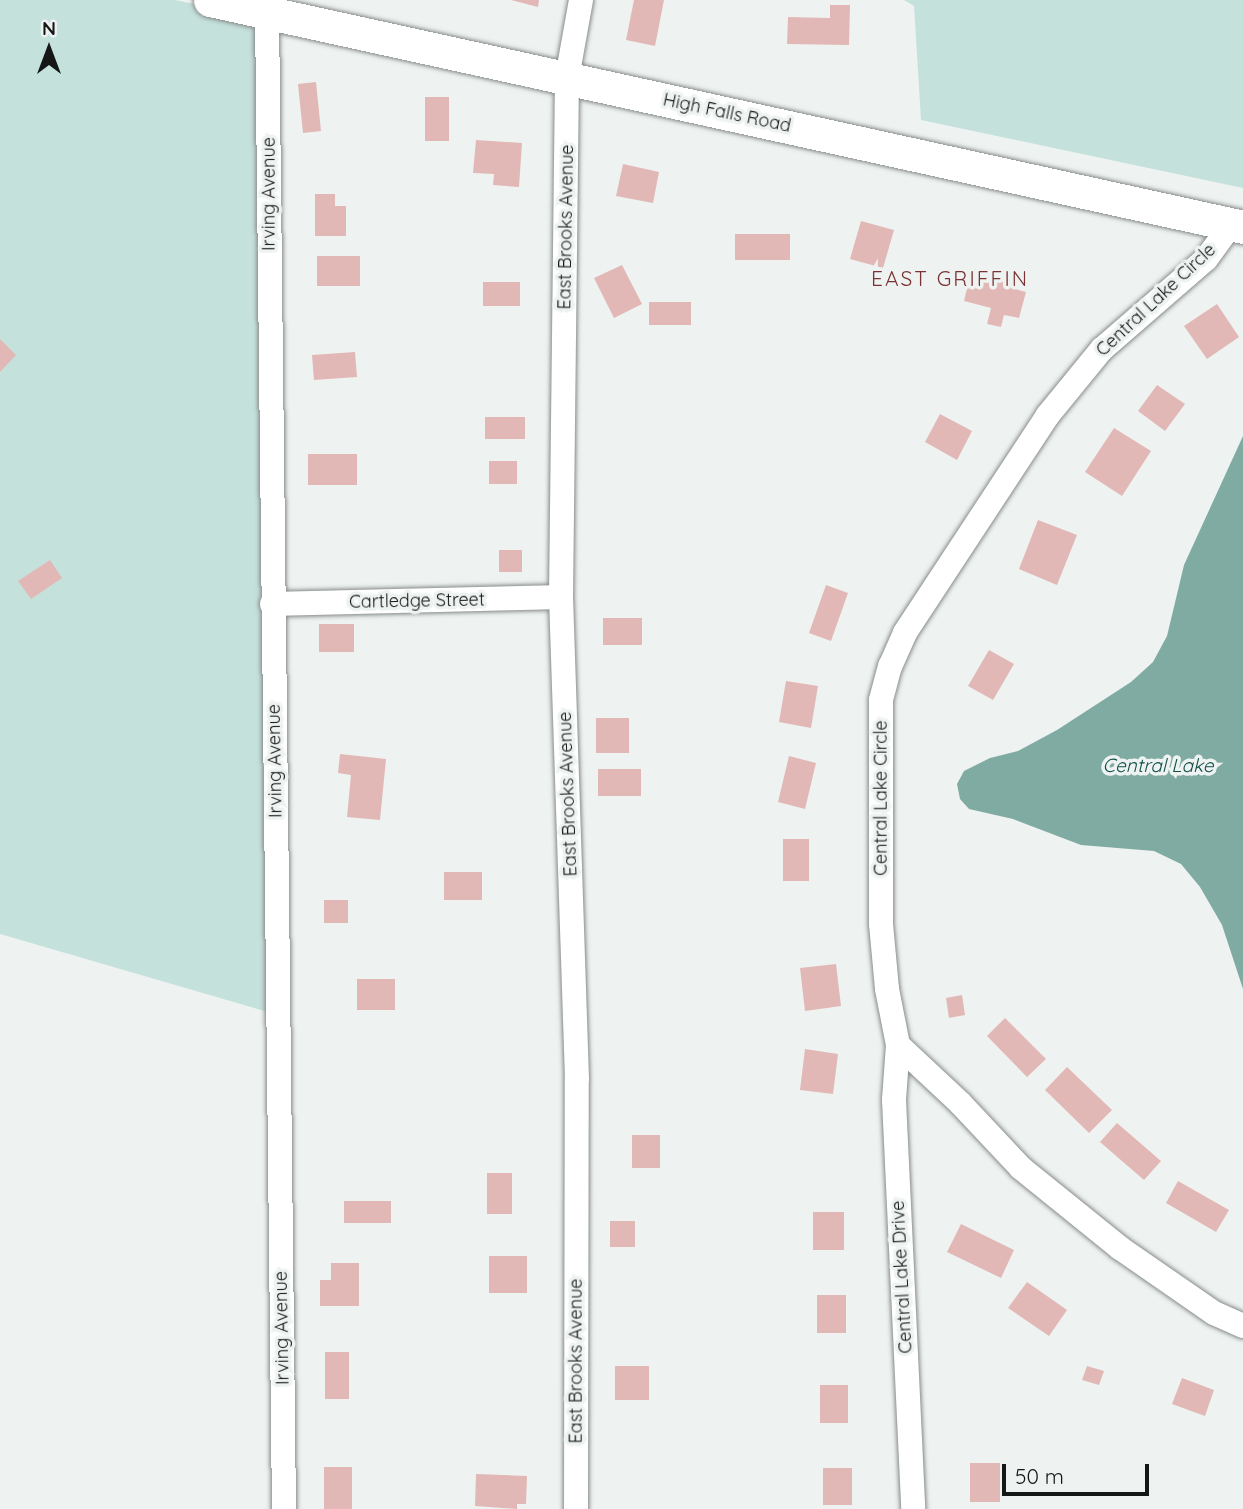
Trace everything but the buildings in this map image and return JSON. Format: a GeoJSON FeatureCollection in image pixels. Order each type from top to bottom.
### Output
{"type":"FeatureCollection","features":[{"type":"Feature","properties":{"kind":"street","name":"High Falls Road"},"geometry":{"type":"LineString","coordinates":[[210,0],[1237,226]]}},
{"type":"Feature","properties":{"kind":"street","name":"East Brooks Avenue"},"geometry":{"type":"LineString","coordinates":[[576,1509],[577,1079],[561,597],[568,78],[581,0]]}},
{"type":"Feature","properties":{"kind":"street","name":"Irving Avenue"},"geometry":{"type":"LineString","coordinates":[[267,12],[284,1509]]}},
{"type":"Feature","properties":{"kind":"street","name":"Central Lake Circle"},"geometry":{"type":"LineString","coordinates":[[898,1045],[887,989],[881,925],[881,700],[890,666],[905,633],[1048,415],[1102,349],[1206,259],[1237,226]]}},
{"type":"Feature","properties":{"kind":"street","name":"Cartledge Street"},"geometry":{"type":"LineString","coordinates":[[272,604],[561,597]]}},
{"type":"Feature","properties":{"kind":"street"},"geometry":{"type":"LineString","coordinates":[[898,1045],[960,1103],[1021,1168],[1110,1240],[1214,1312],[1243,1326]]}},
{"type":"Feature","properties":{"kind":"street","name":"Central Lake Drive"},"geometry":{"type":"LineString","coordinates":[[898,1045],[894,1100],[913,1509]]}},
{"type":"Feature","properties":{"kind":"shaded area"},"geometry":{"type":"Polygon","coordinates":[[[0,0],[175,0],[264,19],[278,1015],[0,934],[0,0]]]}},
{"type":"Feature","properties":{"kind":"shaded area"},"geometry":{"type":"Polygon","coordinates":[[[904,0],[1243,0],[1243,188],[921,120],[914,6],[904,0]]]}},
{"type":"Feature","properties":{"kind":"water","name":"Central Lake"},"geometry":{"type":"Polygon","coordinates":[[[1243,436],[1243,989],[1222,925],[1200,887],[1181,864],[1154,851],[1081,845],[1013,819],[969,809],[960,799],[957,784],[964,771],[990,758],[1018,751],[1057,730],[1131,682],[1153,662],[1167,636],[1184,565],[1243,436]]]}},
{"type":"Feature","properties":{"kind":"district","name":"EAST GRIFFIN"},"geometry":{"type":"Point","coordinates":[950,278]}}]}
